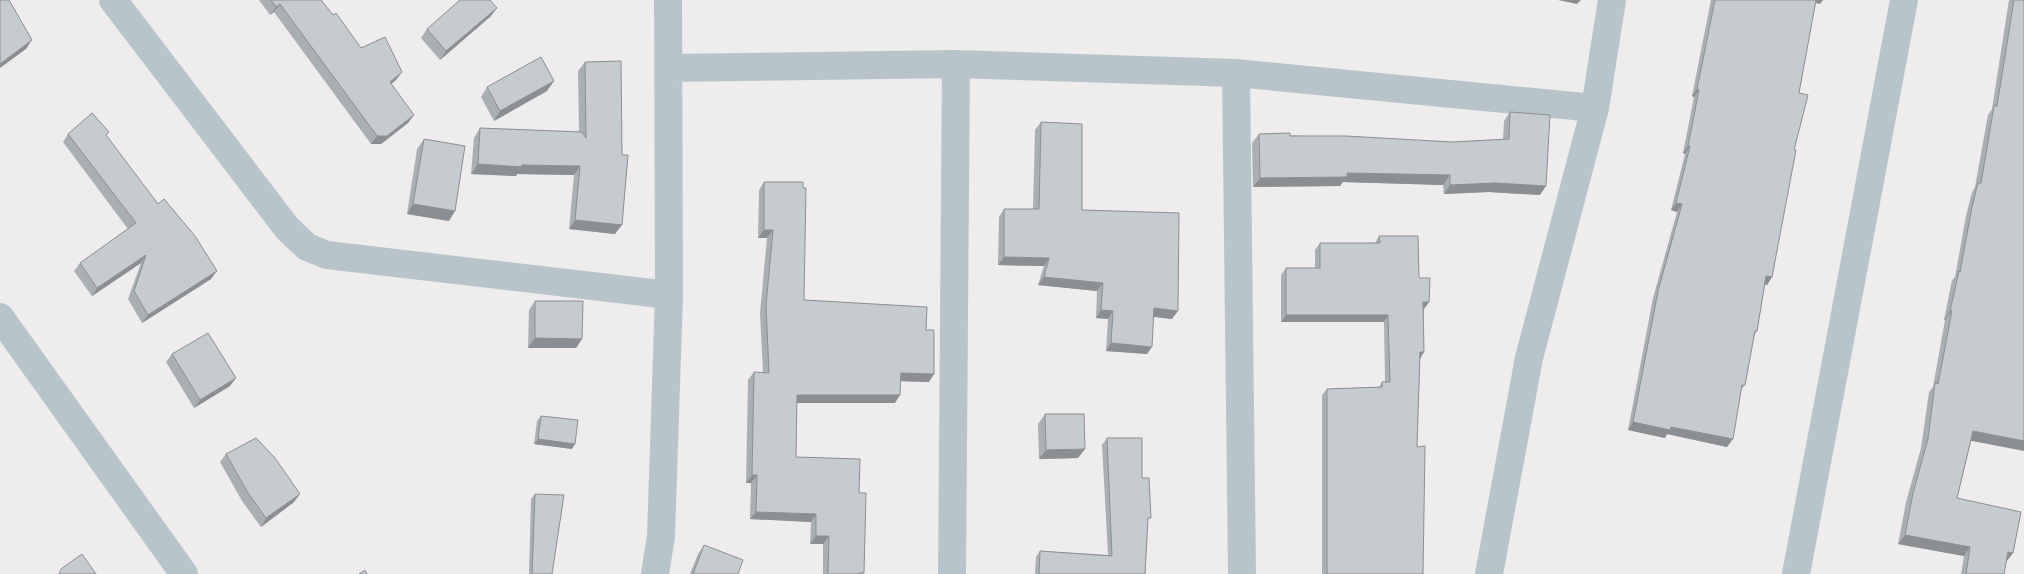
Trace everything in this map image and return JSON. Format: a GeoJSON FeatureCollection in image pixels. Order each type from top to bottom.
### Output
{"type":"FeatureCollection","features":[{"type":"Feature","properties":{"kind":"street"},"geometry":{"type":"LineString","coordinates":[[113,0],[287,228],[307,247],[327,255],[669,295]]}},
{"type":"Feature","properties":{"kind":"street"},"geometry":{"type":"LineString","coordinates":[[655,574],[661,536],[669,295],[668,0]]}},
{"type":"Feature","properties":{"kind":"street"},"geometry":{"type":"LineString","coordinates":[[1489,574],[1530,358],[1595,108],[1612,0]]}},
{"type":"Feature","properties":{"kind":"street"},"geometry":{"type":"LineString","coordinates":[[1796,574],[1904,0]]}},
{"type":"Feature","properties":{"kind":"street"},"geometry":{"type":"LineString","coordinates":[[668,68],[956,64],[1236,73],[1595,108]]}},
{"type":"Feature","properties":{"kind":"street"},"geometry":{"type":"LineString","coordinates":[[952,574],[956,64]]}},
{"type":"Feature","properties":{"kind":"street"},"geometry":{"type":"LineString","coordinates":[[1236,73],[1242,574]]}},
{"type":"Feature","properties":{"kind":"street"},"geometry":{"type":"LineString","coordinates":[[5,334],[184,574]]}},
{"type":"Feature","properties":{"kind":"building"},"geometry":{"type":"Polygon","coordinates":[[[0,0],[9,0],[32,40],[0,64],[0,0]]]}},
{"type":"Feature","properties":{"kind":"building"},"geometry":{"type":"Polygon","coordinates":[[[271,0],[321,0],[333,15],[336,13],[361,48],[385,37],[402,72],[390,82],[414,115],[387,136],[377,136],[280,4],[276,7],[271,0]]]}},
{"type":"Feature","properties":{"kind":"building"},"geometry":{"type":"Polygon","coordinates":[[[460,0],[490,0],[497,8],[446,51],[427,29],[460,0]]]}},
{"type":"Feature","properties":{"kind":"building"},"geometry":{"type":"Polygon","coordinates":[[[1715,0],[1816,0],[1799,93],[1808,95],[1794,150],[1796,150],[1772,277],[1766,276],[1757,331],[1755,331],[1745,385],[1742,385],[1733,439],[1671,427],[1670,430],[1633,422],[1658,291],[1682,204],[1676,203],[1690,146],[1688,146],[1699,90],[1697,89],[1715,0]]]}},
{"type":"Feature","properties":{"kind":"building"},"geometry":{"type":"Polygon","coordinates":[[[2014,0],[2024,0],[2024,441],[1973,431],[1957,498],[2021,512],[2013,553],[2008,552],[2004,574],[1966,574],[1970,547],[1905,535],[1913,493],[1928,439],[1935,383],[1938,384],[1952,311],[1950,311],[1960,272],[1972,207],[1978,183],[1981,183],[1994,106],[1997,106],[2014,0]]]}},
{"type":"Feature","properties":{"kind":"building"},"geometry":{"type":"Polygon","coordinates":[[[541,57],[554,81],[500,111],[487,87],[541,57]]]}},
{"type":"Feature","properties":{"kind":"building"},"geometry":{"type":"Polygon","coordinates":[[[621,61],[622,155],[628,155],[622,225],[575,220],[580,166],[522,165],[522,167],[478,164],[480,128],[582,132],[586,138],[585,62],[621,61]]]}},
{"type":"Feature","properties":{"kind":"building"},"geometry":{"type":"Polygon","coordinates":[[[1510,112],[1550,115],[1546,186],[1495,183],[1450,185],[1450,175],[1347,173],[1347,177],[1260,178],[1259,134],[1290,133],[1290,136],[1346,136],[1452,142],[1509,139],[1510,112]]]}},
{"type":"Feature","properties":{"kind":"building"},"geometry":{"type":"Polygon","coordinates":[[[92,113],[109,132],[106,135],[158,204],[164,199],[195,236],[217,271],[148,315],[134,291],[146,255],[97,288],[80,263],[136,223],[68,134],[92,113]]]}},
{"type":"Feature","properties":{"kind":"building"},"geometry":{"type":"Polygon","coordinates":[[[1041,122],[1082,124],[1082,210],[1179,213],[1178,311],[1154,308],[1152,347],[1111,343],[1113,311],[1101,310],[1103,283],[1044,277],[1049,258],[1004,257],[1004,209],[1039,209],[1041,122]]]}},
{"type":"Feature","properties":{"kind":"building"},"geometry":{"type":"Polygon","coordinates":[[[424,139],[465,146],[455,211],[413,204],[424,139]]]}},
{"type":"Feature","properties":{"kind":"building"},"geometry":{"type":"Polygon","coordinates":[[[764,182],[803,182],[803,188],[806,188],[804,300],[927,307],[926,330],[934,330],[934,374],[901,373],[900,395],[797,395],[796,457],[860,459],[859,493],[866,493],[864,573],[828,574],[829,536],[816,536],[816,514],[756,512],[757,475],[752,475],[754,372],[769,373],[766,305],[773,230],[764,230],[764,182]]]}},
{"type":"Feature","properties":{"kind":"building"},"geometry":{"type":"Polygon","coordinates":[[[1379,236],[1418,236],[1419,278],[1430,278],[1429,302],[1423,302],[1424,352],[1420,352],[1417,447],[1425,446],[1423,574],[1327,574],[1327,389],[1382,387],[1382,382],[1390,382],[1388,315],[1286,315],[1286,268],[1320,268],[1320,243],[1380,243],[1379,236]]]}},
{"type":"Feature","properties":{"kind":"building"},"geometry":{"type":"Polygon","coordinates":[[[535,301],[583,301],[582,339],[535,338],[535,301]]]}},
{"type":"Feature","properties":{"kind":"building"},"geometry":{"type":"Polygon","coordinates":[[[208,333],[236,378],[200,400],[172,354],[208,333]]]}},
{"type":"Feature","properties":{"kind":"building"},"geometry":{"type":"Polygon","coordinates":[[[1045,414],[1084,414],[1085,449],[1046,450],[1045,414]]]}},
{"type":"Feature","properties":{"kind":"building"},"geometry":{"type":"Polygon","coordinates":[[[541,416],[578,420],[575,444],[538,439],[541,416]]]}},
{"type":"Feature","properties":{"kind":"building"},"geometry":{"type":"Polygon","coordinates":[[[256,438],[275,458],[300,494],[266,518],[248,493],[226,454],[256,438]]]}},
{"type":"Feature","properties":{"kind":"building"},"geometry":{"type":"Polygon","coordinates":[[[1107,438],[1142,438],[1142,478],[1149,478],[1151,518],[1148,518],[1145,574],[1039,574],[1040,551],[1112,556],[1107,438]]]}},
{"type":"Feature","properties":{"kind":"building"},"geometry":{"type":"Polygon","coordinates":[[[535,494],[564,495],[552,574],[532,574],[535,494]]]}},
{"type":"Feature","properties":{"kind":"building"},"geometry":{"type":"Polygon","coordinates":[[[704,545],[743,560],[738,574],[693,574],[704,545]]]}},
{"type":"Feature","properties":{"kind":"building"},"geometry":{"type":"Polygon","coordinates":[[[82,554],[96,574],[59,574],[61,569],[82,554]]]}},
{"type":"Feature","properties":{"kind":"building"},"geometry":{"type":"Polygon","coordinates":[[[365,570],[367,574],[359,574],[365,570]]]}}]}
